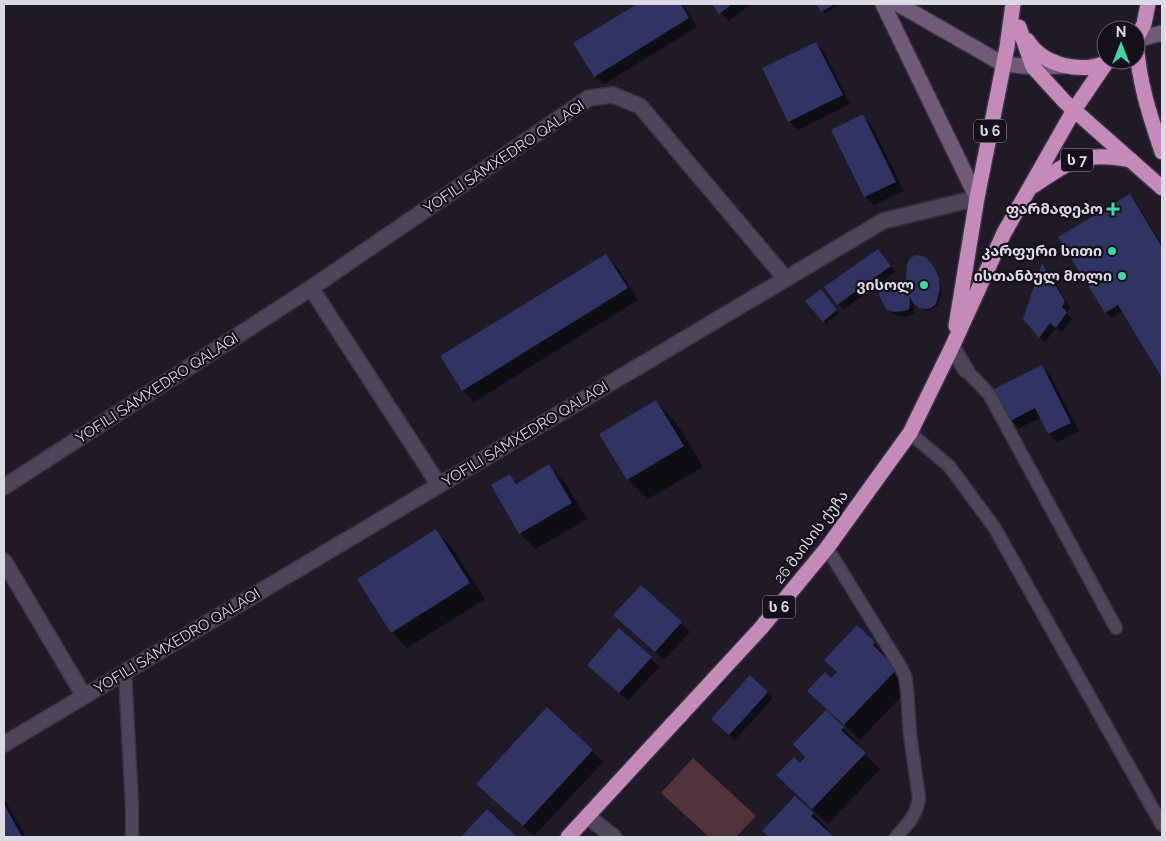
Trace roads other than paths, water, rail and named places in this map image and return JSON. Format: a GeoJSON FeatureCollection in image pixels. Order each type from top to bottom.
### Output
{"type":"FeatureCollection","features":[{"type":"Feature","properties":{"kind":"highway","name":"ს 6"},"geometry":{"type":"LineString","coordinates":[[952,347],[1013,4]]}},
{"type":"Feature","properties":{"kind":"highway"},"geometry":{"type":"LineString","coordinates":[[1013,4],[1014,14],[1019,27],[1030,45],[1045,58],[1064,66],[1086,68],[1096,65]]}},
{"type":"Feature","properties":{"kind":"highway"},"geometry":{"type":"LineString","coordinates":[[1145,20],[1148,4]]}},
{"type":"Feature","properties":{"kind":"highway","name":"ს 7"},"geometry":{"type":"LineString","coordinates":[[1019,27],[1033,66],[1074,110],[1162,188]]}},
{"type":"Feature","properties":{"kind":"highway","name":"ს 6"},"geometry":{"type":"LineString","coordinates":[[952,347],[1004,233],[1074,110],[1103,70]]}},
{"type":"Feature","properties":{"kind":"highway"},"geometry":{"type":"LineString","coordinates":[[1138,70],[1147,108],[1162,152]]}},
{"type":"Feature","properties":{"kind":"highway","name":"ს 7"},"geometry":{"type":"LineString","coordinates":[[1029,188],[1063,166],[1084,157],[1109,156],[1131,160]]}},
{"type":"Feature","properties":{"kind":"highway","name":"26 მაისის ქუჩა"},"geometry":{"type":"LineString","coordinates":[[568,837],[761,628],[827,548],[910,433],[952,347]]}},
{"type":"Feature","properties":{"kind":"main road"},"geometry":{"type":"LineString","coordinates":[[883,4],[977,198]]}},
{"type":"Feature","properties":{"kind":"main road"},"geometry":{"type":"LineString","coordinates":[[898,4],[1003,64],[1064,66]]}},
{"type":"Feature","properties":{"kind":"main road"},"geometry":{"type":"LineString","coordinates":[[1146,37],[1162,33]]}},
{"type":"Feature","properties":{"kind":"street","name":"YOFILI SAMXEDRO QALAQI"},"geometry":{"type":"LineString","coordinates":[[4,487],[311,288],[589,98],[614,95],[640,106],[786,279]]}},
{"type":"Feature","properties":{"kind":"street","name":"YOFILI SAMXEDRO QALAQI"},"geometry":{"type":"LineString","coordinates":[[4,744],[883,221],[977,198]]}},
{"type":"Feature","properties":{"kind":"street","name":"YOFILI SAMXEDRO QALAQI"},"geometry":{"type":"LineString","coordinates":[[311,288],[438,486]]}},
{"type":"Feature","properties":{"kind":"street"},"geometry":{"type":"LineString","coordinates":[[952,347],[966,370]]}},
{"type":"Feature","properties":{"kind":"street","name":"YOFILI SAMXEDRO QALAQI"},"geometry":{"type":"LineString","coordinates":[[4,561],[84,696]]}},
{"type":"Feature","properties":{"kind":"street"},"geometry":{"type":"LineString","coordinates":[[587,816],[614,837]]}},
{"type":"Feature","properties":{"kind":"lane"},"geometry":{"type":"LineString","coordinates":[[966,370],[989,394],[1116,628]]}},
{"type":"Feature","properties":{"kind":"lane"},"geometry":{"type":"LineString","coordinates":[[910,433],[949,466],[994,527],[1162,825]]}},
{"type":"Feature","properties":{"kind":"lane"},"geometry":{"type":"LineString","coordinates":[[827,548],[905,676],[910,735],[919,798],[915,815],[896,837]]}},
{"type":"Feature","properties":{"kind":"lane"},"geometry":{"type":"LineString","coordinates":[[125,672],[132,837]]}},
{"type":"Feature","properties":{"kind":"place","name":"ფარმადეპო"},"geometry":{"type":"Point","coordinates":[1113,209]}},
{"type":"Feature","properties":{"kind":"place","name":"კარფური სითი"},"geometry":{"type":"Point","coordinates":[1112,251]}},
{"type":"Feature","properties":{"kind":"place","name":"ისთანბულ მოლი"},"geometry":{"type":"Point","coordinates":[1122,276]}},
{"type":"Feature","properties":{"kind":"place","name":"ვისოლ"},"geometry":{"type":"Point","coordinates":[924,285]}}]}
